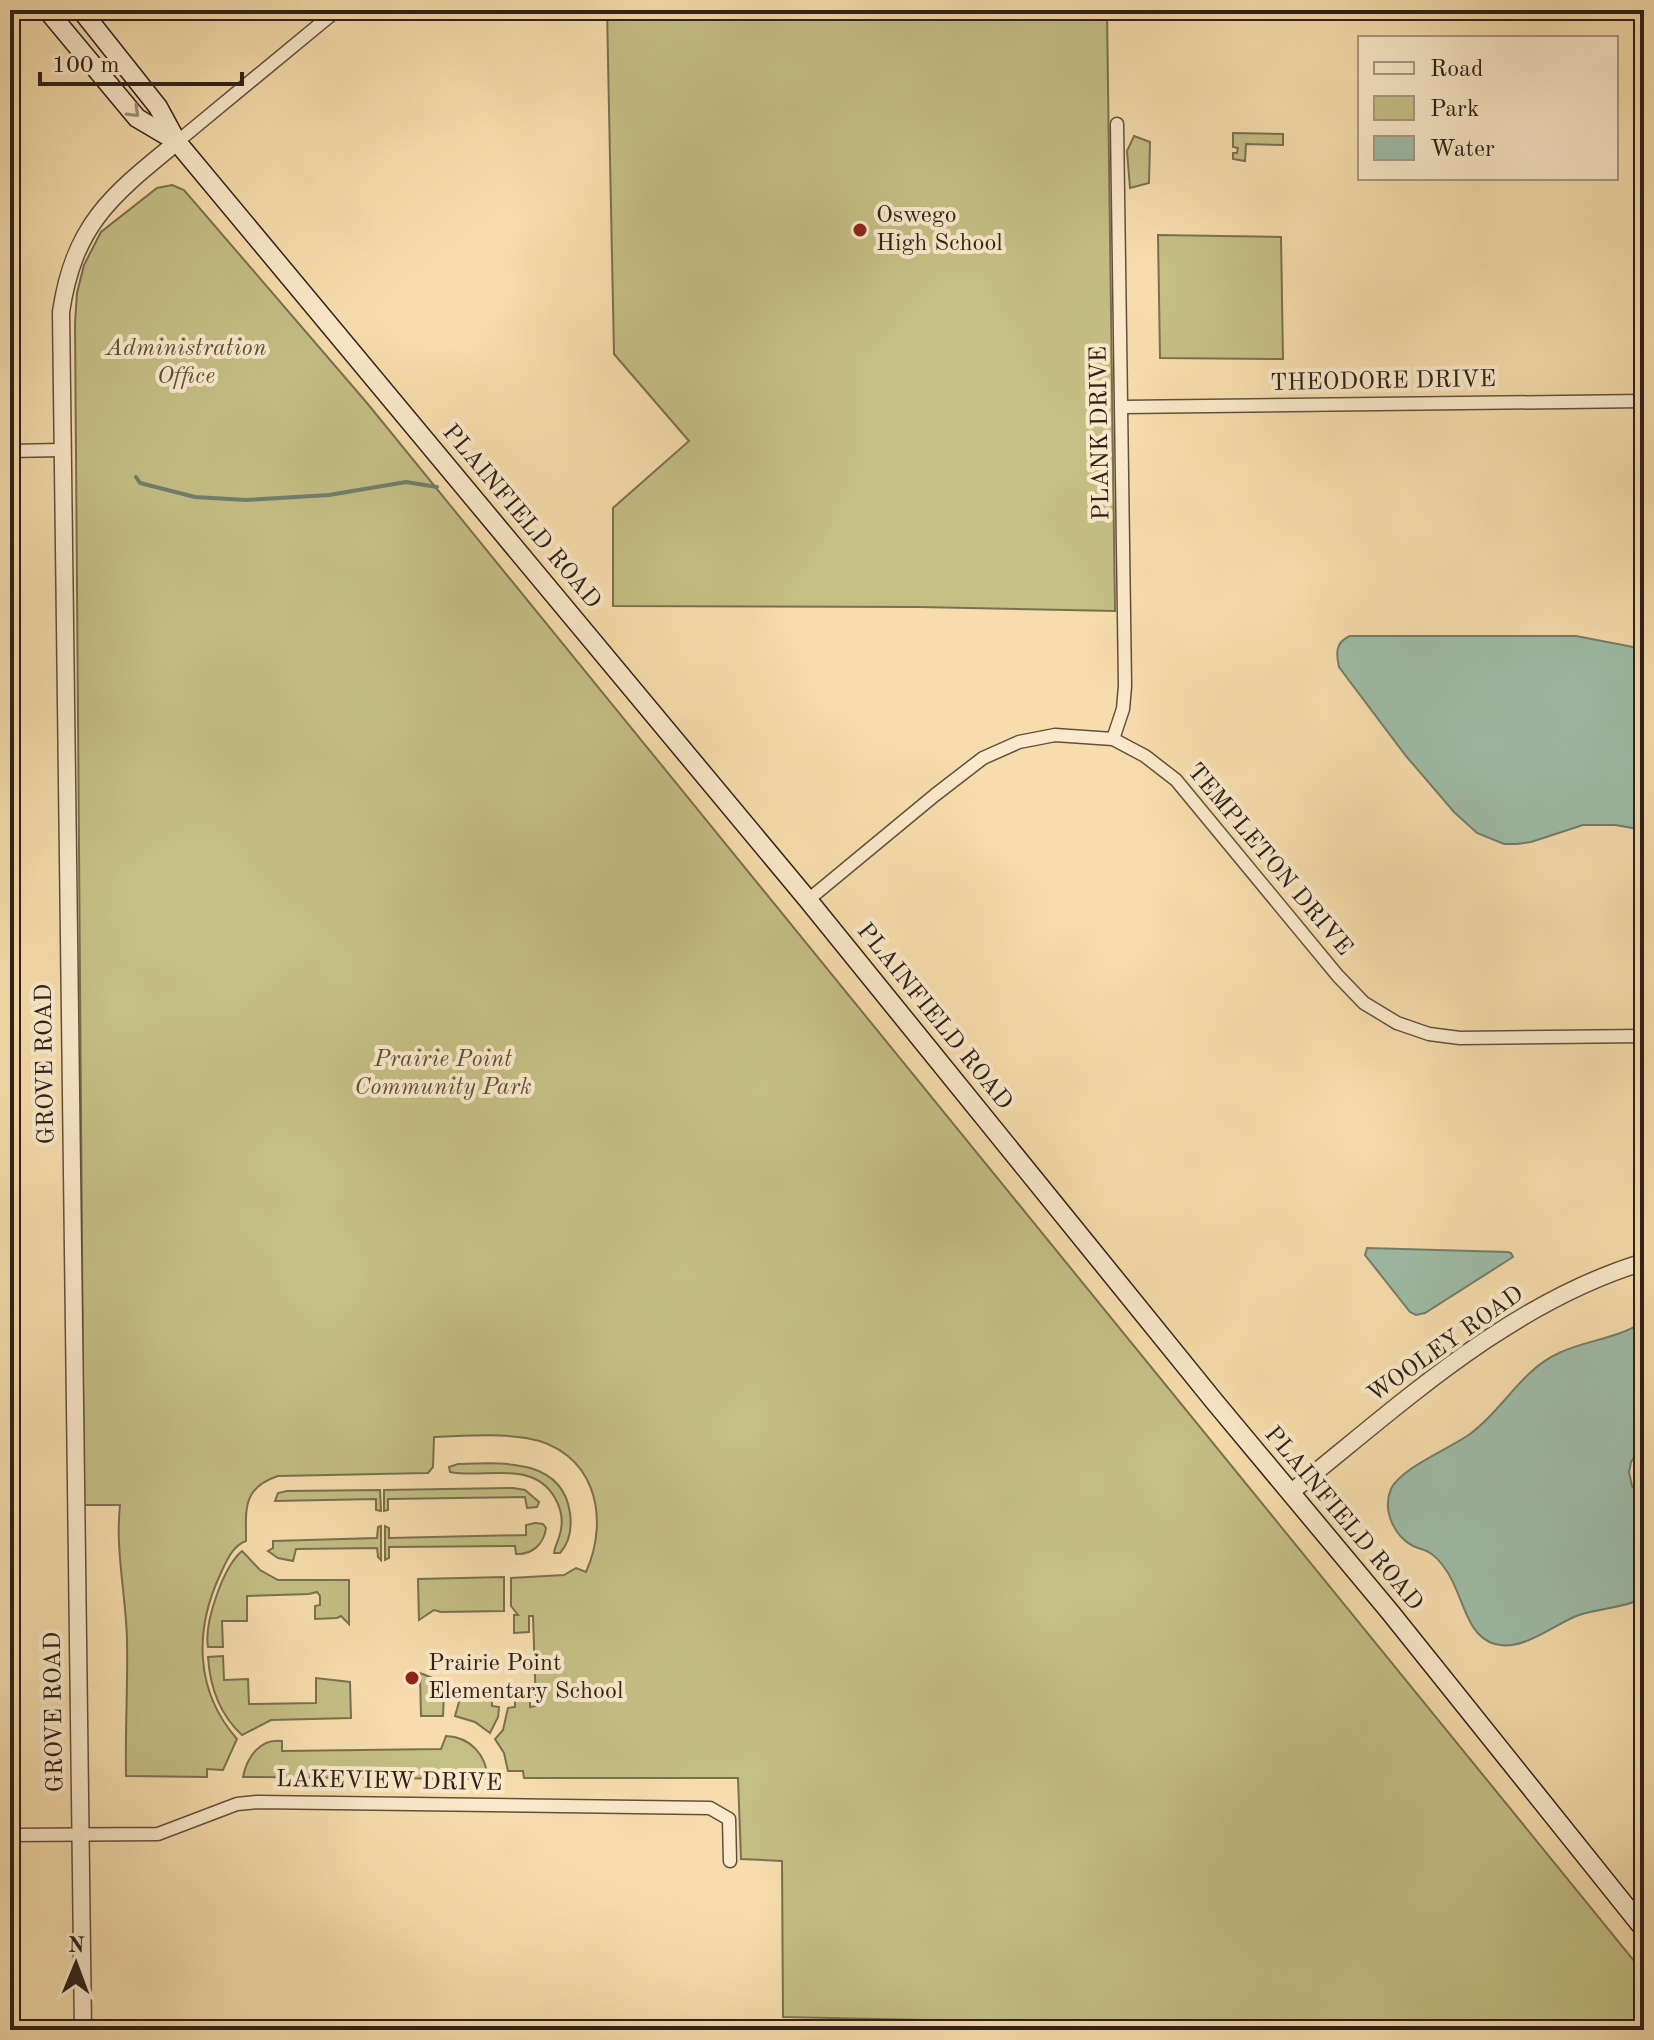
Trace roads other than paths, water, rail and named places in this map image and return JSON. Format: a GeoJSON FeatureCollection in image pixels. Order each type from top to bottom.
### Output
{"type":"FeatureCollection","features":[{"type":"Feature","properties":{"kind":"main road","name":"PLAINFIELD ROAD"},"geometry":{"type":"LineString","coordinates":[[47,10],[137,118],[177,142]]}},
{"type":"Feature","properties":{"kind":"main road","name":"PLAINFIELD ROAD"},"geometry":{"type":"LineString","coordinates":[[81,10],[158,107],[177,142],[808,900],[1390,1612],[1644,1929]]}},
{"type":"Feature","properties":{"kind":"street"},"geometry":{"type":"LineString","coordinates":[[177,142],[337,10]]}},
{"type":"Feature","properties":{"kind":"street","name":"PLANK DRIVE"},"geometry":{"type":"LineString","coordinates":[[1113,739],[1123,709],[1125,686],[1117,124]]}},
{"type":"Feature","properties":{"kind":"street","name":"GROVE ROAD"},"geometry":{"type":"LineString","coordinates":[[83,2030],[61,312],[72,262],[86,232],[104,205],[177,142]]}},
{"type":"Feature","properties":{"kind":"street","name":"THEODORE DRIVE"},"geometry":{"type":"LineString","coordinates":[[1123,407],[1644,401]]}},
{"type":"Feature","properties":{"kind":"street"},"geometry":{"type":"LineString","coordinates":[[10,451],[61,450]]}},
{"type":"Feature","properties":{"kind":"street","name":"TEMPLETON DRIVE"},"geometry":{"type":"LineString","coordinates":[[808,900],[983,758],[1019,742],[1055,735],[1113,739],[1145,756],[1176,780],[1338,976],[1364,1003],[1397,1023],[1429,1034],[1460,1038],[1644,1036]]}},
{"type":"Feature","properties":{"kind":"street","name":"WOOLEY ROAD"},"geometry":{"type":"LineString","coordinates":[[1290,1493],[1394,1409],[1511,1323],[1603,1274],[1644,1262]]}},
{"type":"Feature","properties":{"kind":"street","name":"LAKEVIEW DRIVE"},"geometry":{"type":"LineString","coordinates":[[10,1835],[158,1834],[237,1804],[257,1802],[710,1808],[729,1819],[730,1861]]}},
{"type":"Feature","properties":{"kind":"water"},"geometry":{"type":"Polygon","coordinates":[[[1350,636],[1576,636],[1644,649],[1644,830],[1615,825],[1583,825],[1517,844],[1504,844],[1477,833],[1454,812],[1406,756],[1339,667],[1338,649],[1350,636]]]}},
{"type":"Feature","properties":{"kind":"water"},"geometry":{"type":"Polygon","coordinates":[[[1367,1248],[1508,1252],[1513,1257],[1425,1313],[1416,1315],[1410,1312],[1365,1255],[1367,1248]]]}},
{"type":"Feature","properties":{"kind":"water"},"geometry":{"type":"Polygon","coordinates":[[[1644,1321],[1644,1441],[1631,1462],[1629,1472],[1632,1486],[1644,1500],[1644,1598],[1579,1615],[1527,1641],[1495,1644],[1477,1632],[1452,1579],[1435,1556],[1406,1542],[1395,1529],[1388,1505],[1391,1489],[1415,1466],[1470,1434],[1546,1360],[1570,1348],[1623,1332],[1644,1321]]]}},
{"type":"Feature","properties":{"kind":"waterway"},"geometry":{"type":"LineString","coordinates":[[10,423],[15,424]]}},
{"type":"Feature","properties":{"kind":"waterway"},"geometry":{"type":"LineString","coordinates":[[136,477],[140,483],[195,497],[246,500],[329,495],[406,482],[437,487]]}},
{"type":"Feature","properties":{"kind":"place","name":"Oswego High School"},"geometry":{"type":"Point","coordinates":[860,230]}},
{"type":"Feature","properties":{"kind":"place","name":"Prairie Point Elementary School"},"geometry":{"type":"Point","coordinates":[412,1678]}},
{"type":"Feature","properties":{"kind":"park label","name":"Administration Office"},"geometry":{"type":"Point","coordinates":[186,363]}},
{"type":"Feature","properties":{"kind":"park label","name":"Prairie Point Community Park"},"geometry":{"type":"Point","coordinates":[443,1074]}}]}
